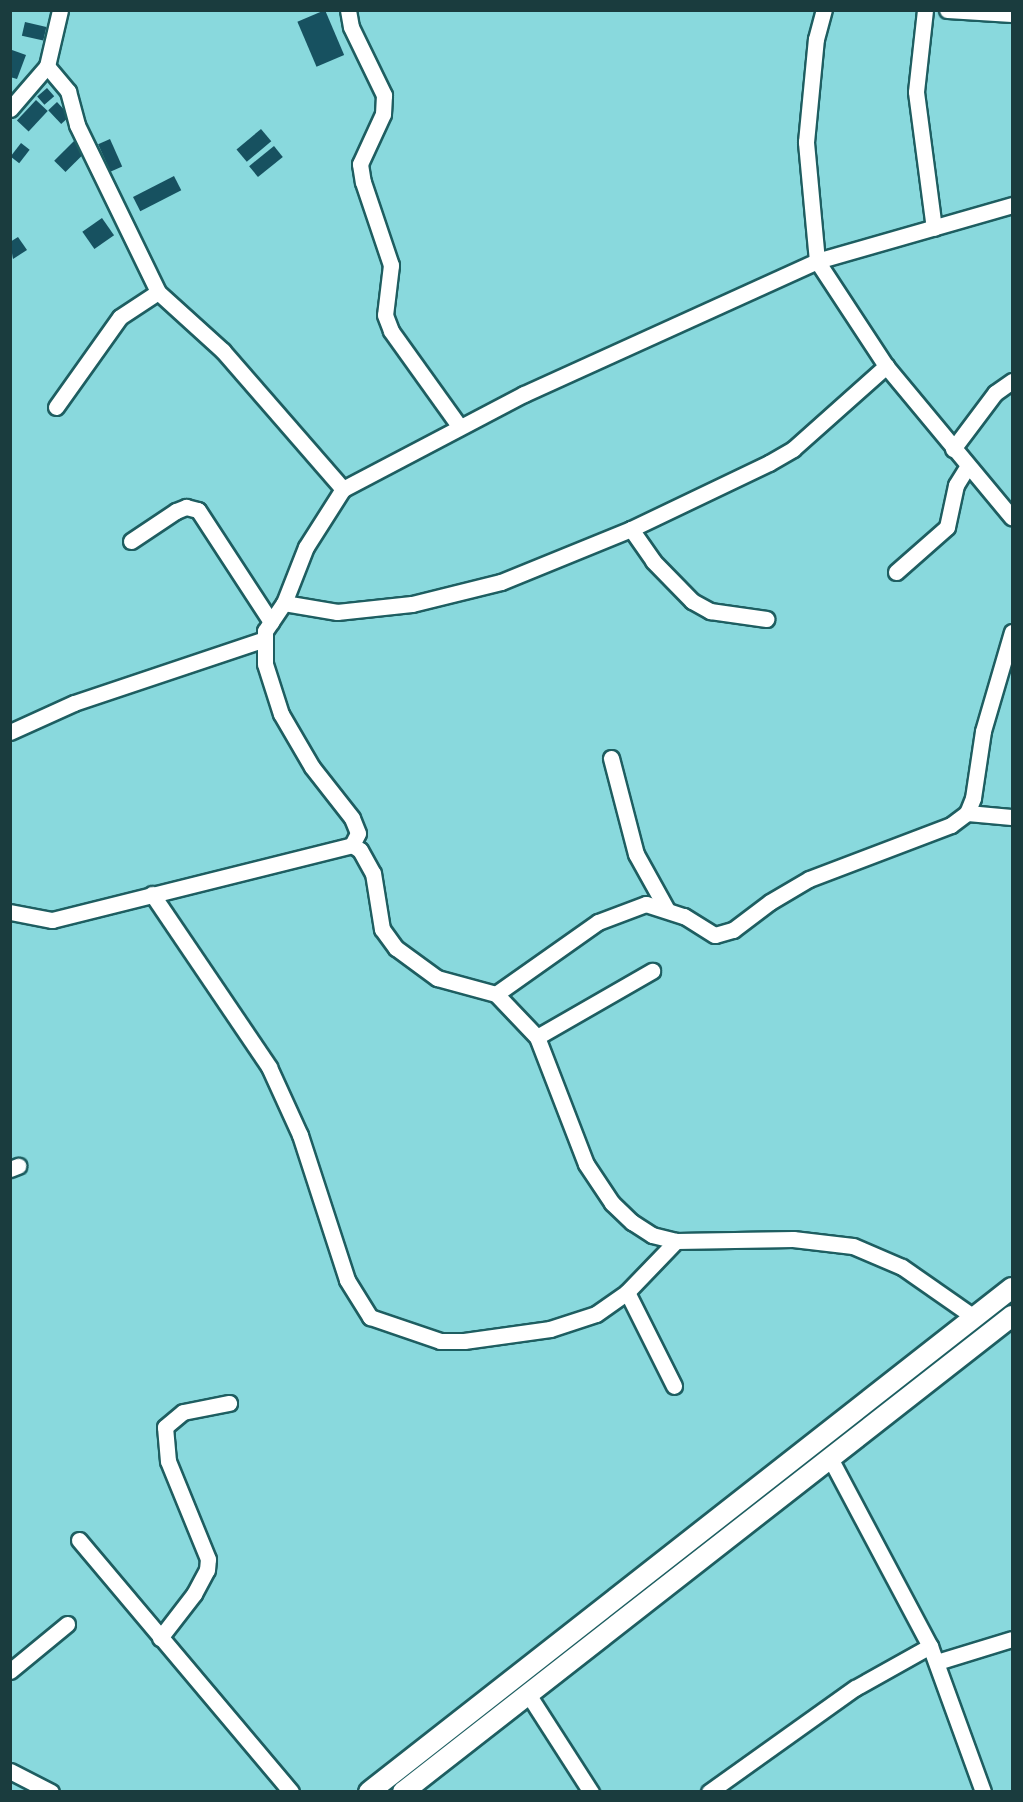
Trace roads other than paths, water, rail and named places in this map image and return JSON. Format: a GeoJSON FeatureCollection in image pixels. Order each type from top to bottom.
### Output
{"type":"FeatureCollection","features":[{"type":"Feature","properties":{"kind":"main road"},"geometry":{"type":"LineString","coordinates":[[369,1791],[1012,1288]]}},
{"type":"Feature","properties":{"kind":"main road"},"geometry":{"type":"LineString","coordinates":[[404,1791],[831,1460],[1012,1316]]}},
{"type":"Feature","properties":{"kind":"street"},"geometry":{"type":"LineString","coordinates":[[10,109],[47,66],[60,10]]}},
{"type":"Feature","properties":{"kind":"street"},"geometry":{"type":"LineString","coordinates":[[348,10],[351,27],[384,95],[383,114],[360,164],[363,182],[391,265],[385,315],[391,331],[459,426]]}},
{"type":"Feature","properties":{"kind":"street"},"geometry":{"type":"LineString","coordinates":[[824,10],[816,39],[806,142],[818,261],[886,366],[1012,518]]}},
{"type":"Feature","properties":{"kind":"street"},"geometry":{"type":"LineString","coordinates":[[925,10],[916,92],[934,228]]}},
{"type":"Feature","properties":{"kind":"street"},"geometry":{"type":"LineString","coordinates":[[947,10],[1012,14]]}},
{"type":"Feature","properties":{"kind":"street"},"geometry":{"type":"LineString","coordinates":[[47,66],[68,91],[76,125],[158,292],[223,351],[343,489]]}},
{"type":"Feature","properties":{"kind":"street"},"geometry":{"type":"LineString","coordinates":[[352,845],[358,833],[352,818],[312,767],[281,714],[265,664],[265,639],[271,622],[284,603],[306,547],[343,489],[459,426],[818,261],[1012,205]]}},
{"type":"Feature","properties":{"kind":"street"},"geometry":{"type":"LineString","coordinates":[[56,407],[120,317],[158,292]]}},
{"type":"Feature","properties":{"kind":"street"},"geometry":{"type":"LineString","coordinates":[[284,603],[337,612],[412,604],[501,582],[631,529],[793,449],[886,366]]}},
{"type":"Feature","properties":{"kind":"street"},"geometry":{"type":"LineString","coordinates":[[953,449],[995,393],[1012,381]]}},
{"type":"Feature","properties":{"kind":"street"},"geometry":{"type":"LineString","coordinates":[[896,572],[947,527],[956,485],[968,466]]}},
{"type":"Feature","properties":{"kind":"street"},"geometry":{"type":"LineString","coordinates":[[131,541],[176,511],[186,507],[198,510],[271,622]]}},
{"type":"Feature","properties":{"kind":"street"},"geometry":{"type":"LineString","coordinates":[[631,529],[653,561],[692,601],[710,611],[766,619]]}},
{"type":"Feature","properties":{"kind":"street"},"geometry":{"type":"LineString","coordinates":[[496,994],[598,922],[646,904],[684,916],[715,935],[733,930],[770,902],[809,879],[951,825],[967,813],[973,798],[983,731],[1012,632]]}},
{"type":"Feature","properties":{"kind":"street"},"geometry":{"type":"LineString","coordinates":[[10,732],[74,703],[265,639]]}},
{"type":"Feature","properties":{"kind":"street"},"geometry":{"type":"LineString","coordinates":[[611,758],[636,854],[667,910]]}},
{"type":"Feature","properties":{"kind":"street"},"geometry":{"type":"LineString","coordinates":[[967,813],[1012,817]]}},
{"type":"Feature","properties":{"kind":"street"},"geometry":{"type":"LineString","coordinates":[[10,912],[52,920],[352,845],[360,850],[373,873],[382,929],[396,948],[438,978],[496,994],[537,1037],[576,1142],[598,1184],[632,1222],[652,1235],[676,1241],[793,1239],[853,1246],[902,1267],[975,1318]]}},
{"type":"Feature","properties":{"kind":"street"},"geometry":{"type":"LineString","coordinates":[[152,894],[269,1067],[300,1135],[347,1280],[370,1317],[421,1336],[464,1341],[577,1322],[627,1292],[676,1241]]}},
{"type":"Feature","properties":{"kind":"street"},"geometry":{"type":"LineString","coordinates":[[537,1037],[652,971]]}},
{"type":"Feature","properties":{"kind":"street"},"geometry":{"type":"LineString","coordinates":[[627,1292],[674,1386]]}},
{"type":"Feature","properties":{"kind":"street"},"geometry":{"type":"LineString","coordinates":[[160,1638],[204,1578],[208,1559],[168,1461],[165,1427],[183,1412],[229,1403]]}},
{"type":"Feature","properties":{"kind":"street"},"geometry":{"type":"LineString","coordinates":[[831,1460],[930,1646],[982,1791]]}},
{"type":"Feature","properties":{"kind":"street"},"geometry":{"type":"LineString","coordinates":[[79,1540],[291,1791]]}},
{"type":"Feature","properties":{"kind":"street"},"geometry":{"type":"LineString","coordinates":[[10,1671],[67,1624]]}},
{"type":"Feature","properties":{"kind":"street"},"geometry":{"type":"LineString","coordinates":[[937,1662],[1012,1639]]}},
{"type":"Feature","properties":{"kind":"street"},"geometry":{"type":"LineString","coordinates":[[709,1791],[870,1678],[930,1646]]}},
{"type":"Feature","properties":{"kind":"street"},"geometry":{"type":"LineString","coordinates":[[528,1694],[591,1791]]}},
{"type":"Feature","properties":{"kind":"street"},"geometry":{"type":"LineString","coordinates":[[10,1772],[51,1791]]}}]}
